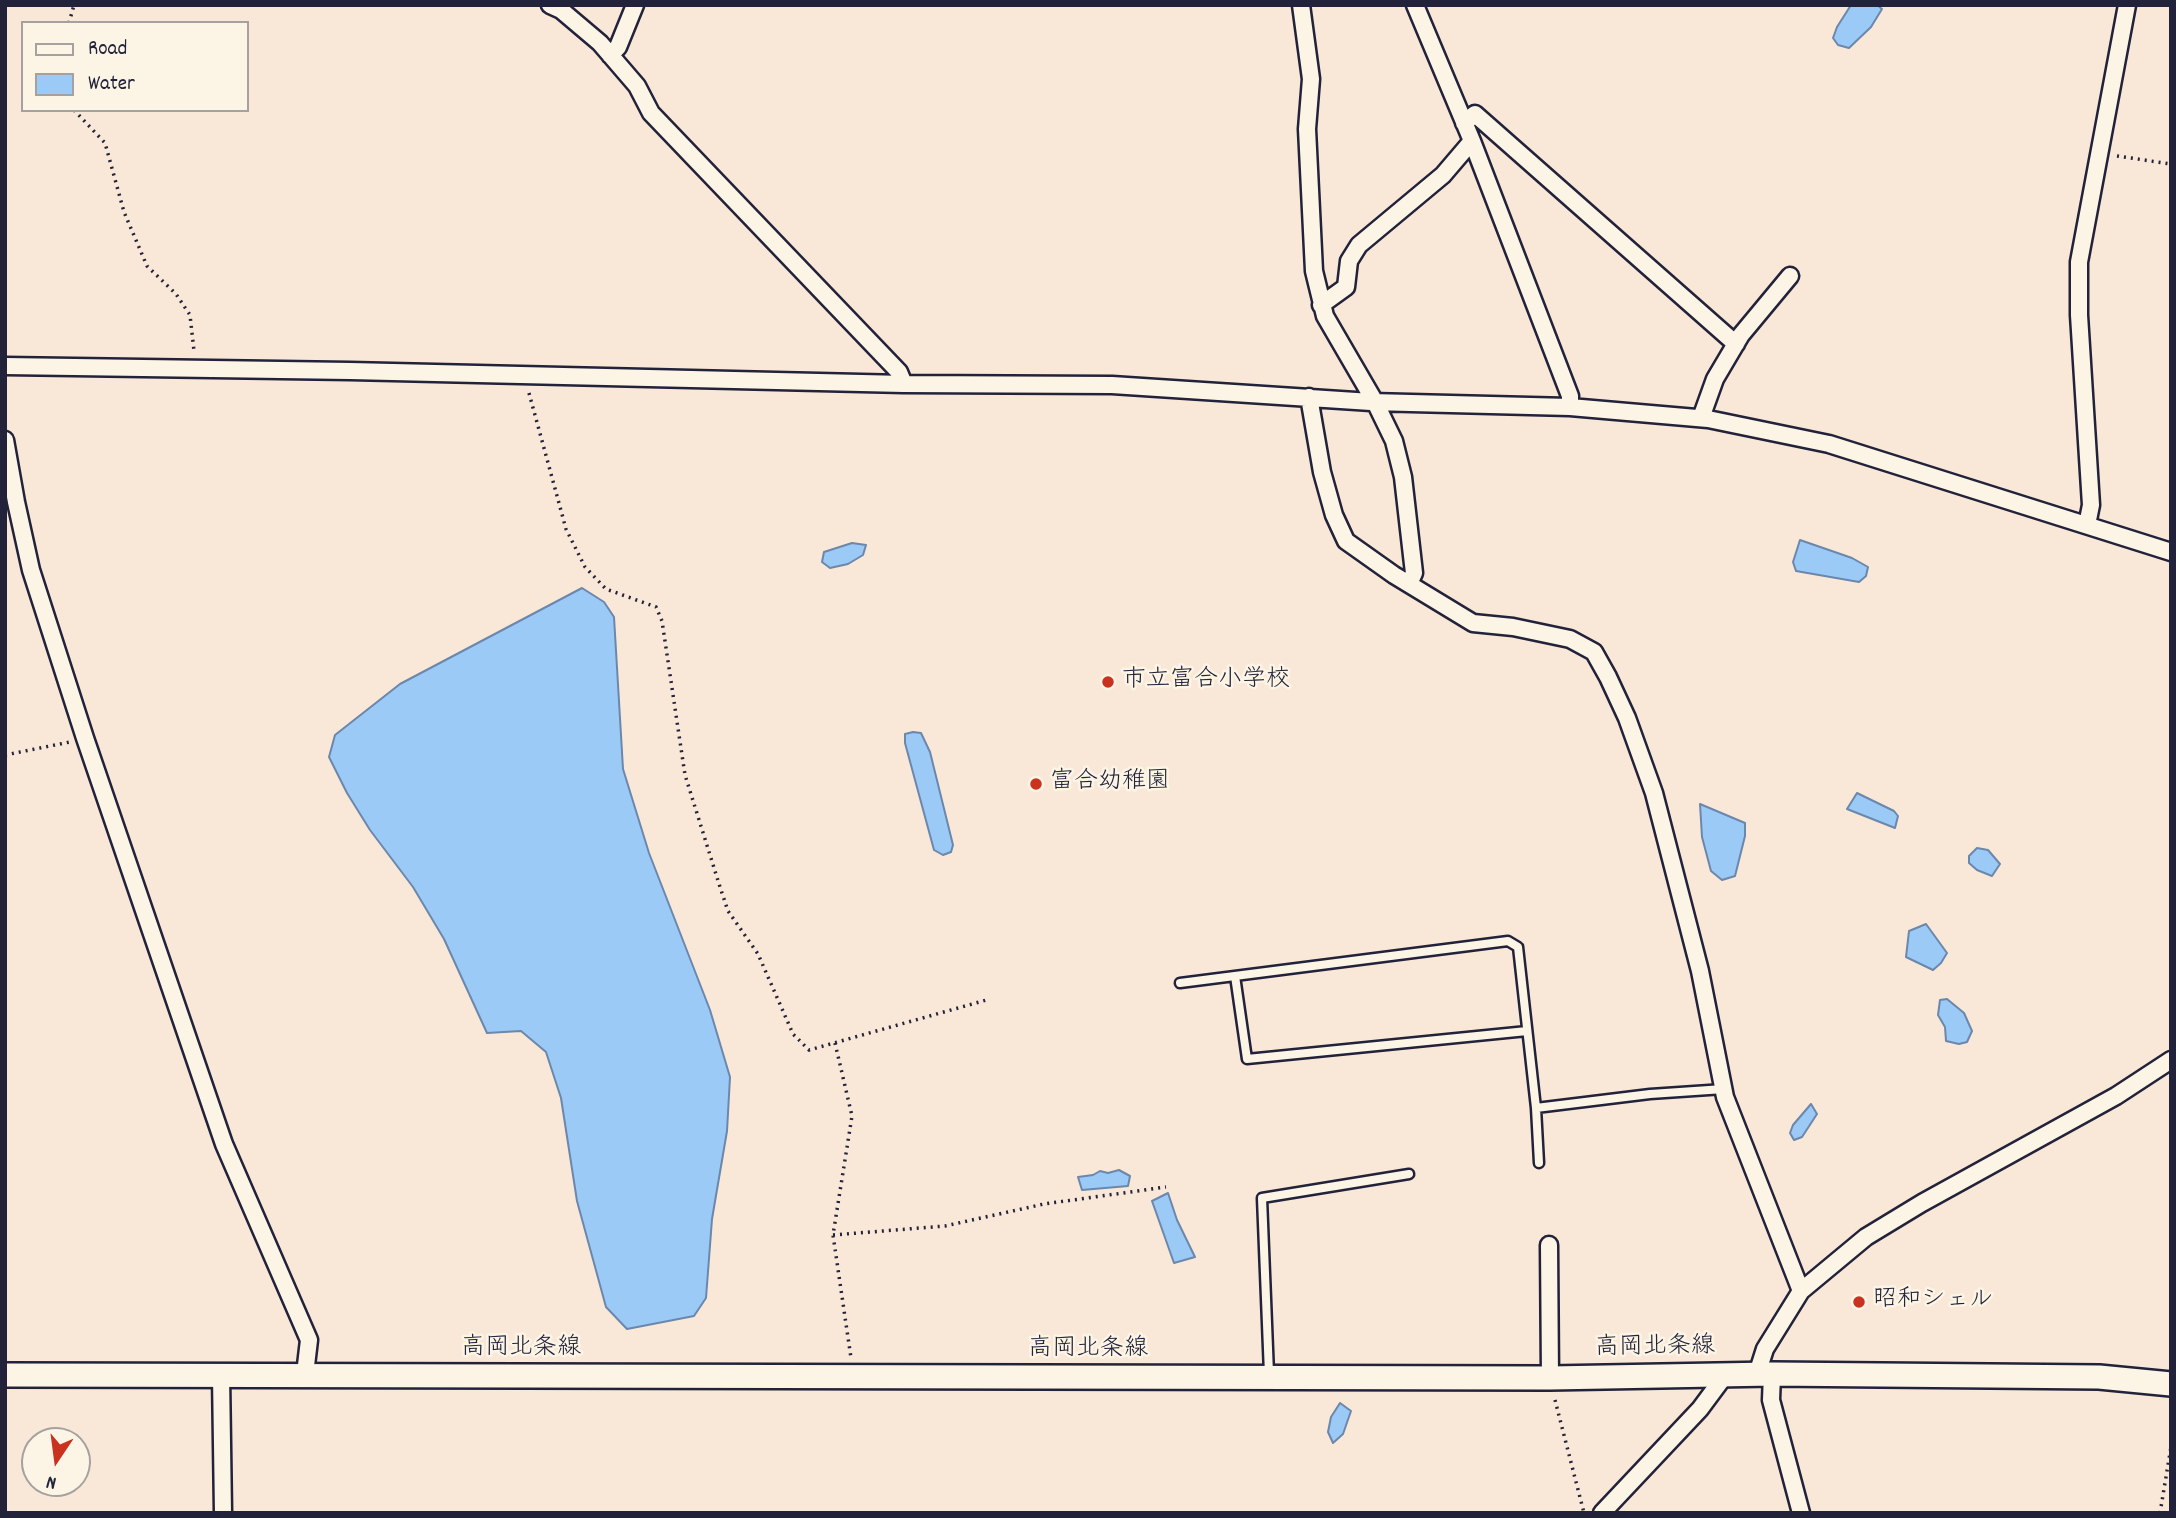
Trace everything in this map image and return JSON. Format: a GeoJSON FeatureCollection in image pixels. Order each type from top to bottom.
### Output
{"type":"FeatureCollection","features":[{"type":"Feature","properties":{"kind":"main road","name":"高岡北条線"},"geometry":{"type":"LineString","coordinates":[[5,1375],[1550,1378],[1765,1374],[2099,1377],[2171,1384]]}},
{"type":"Feature","properties":{"kind":"street"},"geometry":{"type":"LineString","coordinates":[[550,5],[561,10],[610,55],[637,86],[651,113],[899,372],[904,384]]}},
{"type":"Feature","properties":{"kind":"street"},"geometry":{"type":"LineString","coordinates":[[610,55],[618,47],[635,5]]}},
{"type":"Feature","properties":{"kind":"street"},"geometry":{"type":"LineString","coordinates":[[1301,5],[1311,79],[1307,130],[1314,271],[1321,305],[1394,441],[1404,477],[1414,573],[1409,584]]}},
{"type":"Feature","properties":{"kind":"street"},"geometry":{"type":"LineString","coordinates":[[1415,5],[1472,141],[1570,396],[1570,407]]}},
{"type":"Feature","properties":{"kind":"street"},"geometry":{"type":"LineString","coordinates":[[2087,525],[2091,505],[2079,315],[2079,262],[2127,5]]}},
{"type":"Feature","properties":{"kind":"street"},"geometry":{"type":"LineString","coordinates":[[1464,122],[1475,114],[1736,344]]}},
{"type":"Feature","properties":{"kind":"street"},"geometry":{"type":"LineString","coordinates":[[1321,305],[1346,286],[1349,261],[1359,245],[1443,174],[1472,141]]}},
{"type":"Feature","properties":{"kind":"street"},"geometry":{"type":"LineString","coordinates":[[1701,418],[1714,379],[1736,344],[1790,276]]}},
{"type":"Feature","properties":{"kind":"street"},"geometry":{"type":"LineString","coordinates":[[5,366],[524,374],[904,384],[1112,385],[1375,402],[1570,407],[1701,418],[1829,444],[2171,552]]}},
{"type":"Feature","properties":{"kind":"street"},"geometry":{"type":"LineString","coordinates":[[1309,397],[1325,482],[1334,515],[1346,541],[1409,584],[1474,623],[1513,627],[1570,639],[1594,652],[1608,677],[1627,718],[1654,793],[1700,971],[1724,1089],[1801,1291]]}},
{"type":"Feature","properties":{"kind":"street"},"geometry":{"type":"LineString","coordinates":[[5,440],[31,570],[85,738],[224,1144],[309,1340],[305,1374]]}},
{"type":"Feature","properties":{"kind":"street"},"geometry":{"type":"LineString","coordinates":[[1801,1513],[1770,1400],[1765,1374],[1765,1349],[1801,1291],[1866,1237],[1922,1203],[2116,1097],[2171,1060]]}},
{"type":"Feature","properties":{"kind":"street"},"geometry":{"type":"LineString","coordinates":[[1549,1245],[1550,1378]]}},
{"type":"Feature","properties":{"kind":"street"},"geometry":{"type":"LineString","coordinates":[[1602,1513],[1700,1409],[1726,1374]]}},
{"type":"Feature","properties":{"kind":"street"},"geometry":{"type":"LineString","coordinates":[[221,1376],[223,1513]]}},
{"type":"Feature","properties":{"kind":"lane"},"geometry":{"type":"LineString","coordinates":[[1180,983],[1508,941],[1518,947],[1536,1108],[1539,1163]]}},
{"type":"Feature","properties":{"kind":"lane"},"geometry":{"type":"LineString","coordinates":[[1236,976],[1247,1059],[1527,1031]]}},
{"type":"Feature","properties":{"kind":"lane"},"geometry":{"type":"LineString","coordinates":[[1536,1108],[1650,1094],[1724,1089]]}},
{"type":"Feature","properties":{"kind":"lane"},"geometry":{"type":"LineString","coordinates":[[1269,1377],[1262,1198],[1409,1174]]}},
{"type":"Feature","properties":{"kind":"path"},"geometry":{"type":"LineString","coordinates":[[76,112],[105,142],[124,212],[147,267],[176,294],[190,314],[195,369]]}},
{"type":"Feature","properties":{"kind":"path"},"geometry":{"type":"LineString","coordinates":[[2098,153],[2171,164]]}},
{"type":"Feature","properties":{"kind":"path"},"geometry":{"type":"LineString","coordinates":[[524,374],[566,529],[585,567],[606,589],[656,607],[662,621],[685,775],[728,911],[758,954],[793,1034],[809,1050],[990,999]]}},
{"type":"Feature","properties":{"kind":"path"},"geometry":{"type":"LineString","coordinates":[[5,755],[85,738]]}},
{"type":"Feature","properties":{"kind":"path"},"geometry":{"type":"LineString","coordinates":[[835,1043],[852,1116],[833,1235],[854,1377]]}},
{"type":"Feature","properties":{"kind":"path"},"geometry":{"type":"LineString","coordinates":[[833,1235],[945,1226],[1044,1204],[1166,1187]]}},
{"type":"Feature","properties":{"kind":"path"},"geometry":{"type":"LineString","coordinates":[[1550,1378],[1584,1513]]}},
{"type":"Feature","properties":{"kind":"path"},"geometry":{"type":"LineString","coordinates":[[2160,1513],[2171,1447]]}},
{"type":"Feature","properties":{"kind":"water"},"geometry":{"type":"Polygon","coordinates":[[[1851,5],[1877,5],[1882,9],[1871,27],[1849,48],[1838,45],[1833,38],[1851,5]]]}},
{"type":"Feature","properties":{"kind":"water"},"geometry":{"type":"Polygon","coordinates":[[[1800,540],[1852,558],[1868,567],[1866,576],[1859,582],[1796,571],[1793,562],[1800,540]]]}},
{"type":"Feature","properties":{"kind":"water"},"geometry":{"type":"Polygon","coordinates":[[[852,543],[866,545],[863,555],[848,564],[830,568],[822,562],[824,552],[852,543]]]}},
{"type":"Feature","properties":{"kind":"water"},"geometry":{"type":"Polygon","coordinates":[[[582,588],[604,602],[614,617],[623,769],[649,853],[710,1010],[730,1077],[727,1131],[712,1219],[706,1298],[694,1316],[627,1329],[606,1307],[577,1201],[561,1098],[546,1052],[521,1031],[487,1033],[444,939],[413,887],[370,830],[329,757],[335,735],[400,684],[582,588]]]}},
{"type":"Feature","properties":{"kind":"water"},"geometry":{"type":"Polygon","coordinates":[[[921,733],[930,752],[953,845],[951,852],[943,855],[934,850],[905,743],[905,734],[921,733]]]}},
{"type":"Feature","properties":{"kind":"water"},"geometry":{"type":"Polygon","coordinates":[[[1857,793],[1894,811],[1898,816],[1895,828],[1847,809],[1857,793]]]}},
{"type":"Feature","properties":{"kind":"water"},"geometry":{"type":"Polygon","coordinates":[[[1700,804],[1745,823],[1745,836],[1735,876],[1722,880],[1711,871],[1702,837],[1700,804]]]}},
{"type":"Feature","properties":{"kind":"water"},"geometry":{"type":"Polygon","coordinates":[[[1977,848],[1988,850],[2000,864],[1992,876],[1977,870],[1969,863],[1969,856],[1977,848]]]}},
{"type":"Feature","properties":{"kind":"water"},"geometry":{"type":"Polygon","coordinates":[[[1926,924],[1947,953],[1933,970],[1906,957],[1909,931],[1926,924]]]}},
{"type":"Feature","properties":{"kind":"water"},"geometry":{"type":"Polygon","coordinates":[[[1947,999],[1964,1013],[1972,1031],[1967,1042],[1959,1044],[1946,1041],[1945,1027],[1938,1015],[1940,1000],[1947,999]]]}},
{"type":"Feature","properties":{"kind":"water"},"geometry":{"type":"Polygon","coordinates":[[[1811,1104],[1817,1114],[1802,1137],[1794,1140],[1790,1133],[1793,1125],[1811,1104]]]}},
{"type":"Feature","properties":{"kind":"water"},"geometry":{"type":"Polygon","coordinates":[[[1119,1170],[1130,1176],[1128,1186],[1082,1190],[1078,1177],[1100,1171],[1108,1173],[1119,1170]]]}},
{"type":"Feature","properties":{"kind":"water"},"geometry":{"type":"Polygon","coordinates":[[[1168,1193],[1177,1220],[1195,1257],[1174,1263],[1152,1201],[1168,1193]]]}},
{"type":"Feature","properties":{"kind":"water"},"geometry":{"type":"Polygon","coordinates":[[[1340,1403],[1351,1411],[1343,1434],[1333,1443],[1328,1432],[1331,1417],[1340,1403]]]}},
{"type":"Feature","properties":{"kind":"place","name":"市立富合小学校"},"geometry":{"type":"Point","coordinates":[1108,682]}},
{"type":"Feature","properties":{"kind":"place","name":"富合幼稚園"},"geometry":{"type":"Point","coordinates":[1036,784]}},
{"type":"Feature","properties":{"kind":"place","name":"昭和シェル"},"geometry":{"type":"Point","coordinates":[1859,1302]}}]}
